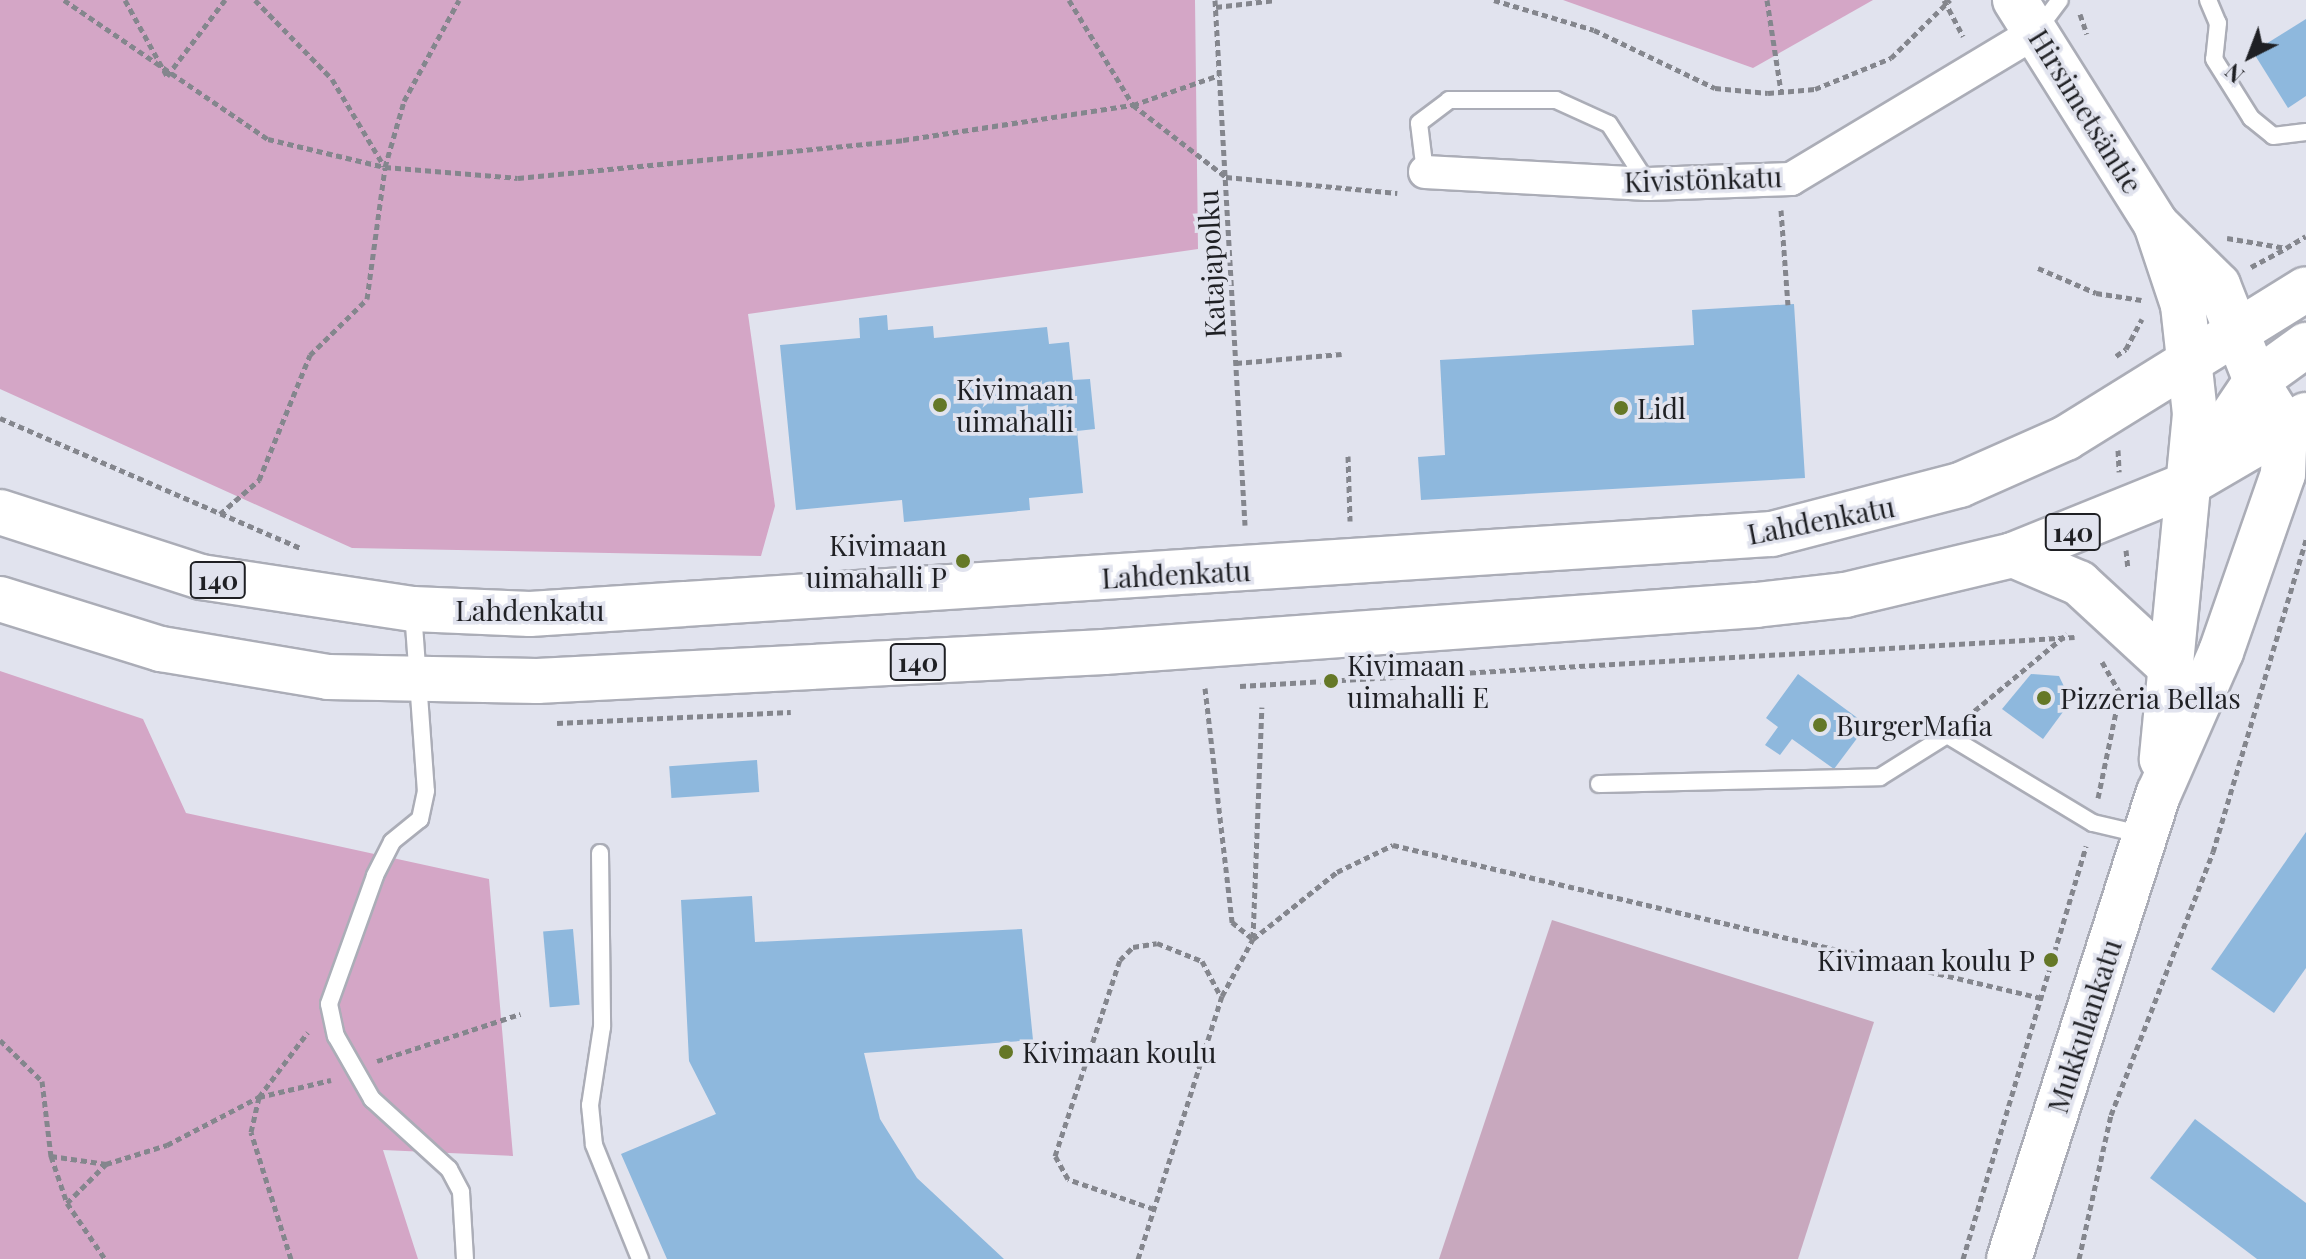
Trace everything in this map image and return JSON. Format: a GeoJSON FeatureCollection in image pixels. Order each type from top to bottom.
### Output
{"type":"FeatureCollection","features":[{"type":"Feature","properties":{"kind":"main road","name":"Hirsimetsäntie"},"geometry":{"type":"LineString","coordinates":[[2037,10],[2156,224],[2175,266],[2193,363]]}},
{"type":"Feature","properties":{"kind":"main road","name":"Hirsimetsäntie"},"geometry":{"type":"LineString","coordinates":[[2156,224],[2218,285],[2256,381],[2296,421]]}},
{"type":"Feature","properties":{"kind":"main road","name":"Lahdenkatu"},"geometry":{"type":"LineString","coordinates":[[0,512],[201,577],[413,609],[530,614],[742,603],[1772,534],[1960,485],[2116,411],[2306,289]]}},
{"type":"Feature","properties":{"kind":"main road"},"geometry":{"type":"LineString","coordinates":[[2186,485],[2256,381],[2306,345]]}},
{"type":"Feature","properties":{"kind":"main road","name":"Mukkulankatu"},"geometry":{"type":"LineString","coordinates":[[2159,793],[2186,485],[2193,363]]}},
{"type":"Feature","properties":{"kind":"main road","name":"Mukkulankatu"},"geometry":{"type":"LineString","coordinates":[[2009,1259],[2159,793],[2221,652],[2283,474],[2296,421]]}},
{"type":"Feature","properties":{"kind":"main road","name":"140"},"geometry":{"type":"LineString","coordinates":[[0,599],[161,649],[328,677],[537,681],[1104,652],[1756,605],[1845,595],[2013,555],[2186,485],[2296,421]]}},
{"type":"Feature","properties":{"kind":"main road"},"geometry":{"type":"LineString","coordinates":[[2013,555],[2079,583],[2169,666]]}},
{"type":"Feature","properties":{"kind":"street","name":"Kivistönkatu"},"geometry":{"type":"LineString","coordinates":[[1425,172],[1648,184],[1791,179],[1982,63],[2037,10]]}},
{"type":"Feature","properties":{"kind":"lane"},"geometry":{"type":"LineString","coordinates":[[2208,0],[2218,23],[2214,59],[2251,118],[2273,136],[2306,132]]}},
{"type":"Feature","properties":{"kind":"lane"},"geometry":{"type":"LineString","coordinates":[[1425,172],[1419,123],[1449,100],[1556,100],[1609,124],[1648,184]]}},
{"type":"Feature","properties":{"kind":"lane"},"geometry":{"type":"LineString","coordinates":[[413,609],[414,679],[426,791],[420,819],[392,842],[375,876],[329,1004],[354,1072],[372,1099],[449,1169],[461,1192],[465,1259]]}},
{"type":"Feature","properties":{"kind":"lane"},"geometry":{"type":"LineString","coordinates":[[1599,784],[1880,777],[1947,735],[2093,823],[2145,835]]}},
{"type":"Feature","properties":{"kind":"lane"},"geometry":{"type":"LineString","coordinates":[[600,853],[602,1027],[590,1105],[594,1145],[640,1259]]}},
{"type":"Feature","properties":{"kind":"path"},"geometry":{"type":"LineString","coordinates":[[64,0],[167,76],[268,139],[385,167],[518,178],[903,140],[1133,105],[1219,75]]}},
{"type":"Feature","properties":{"kind":"path"},"geometry":{"type":"LineString","coordinates":[[125,0],[167,76]]}},
{"type":"Feature","properties":{"kind":"path"},"geometry":{"type":"LineString","coordinates":[[255,0],[332,79],[385,167]]}},
{"type":"Feature","properties":{"kind":"path"},"geometry":{"type":"LineString","coordinates":[[220,514],[259,480],[310,355],[367,299],[385,167],[404,101],[459,0]]}},
{"type":"Feature","properties":{"kind":"path"},"geometry":{"type":"LineString","coordinates":[[1069,0],[1133,105],[1226,177]]}},
{"type":"Feature","properties":{"kind":"path"},"geometry":{"type":"LineString","coordinates":[[1215,3],[1276,0]]}},
{"type":"Feature","properties":{"kind":"path"},"geometry":{"type":"LineString","coordinates":[[1494,0],[1594,30],[1715,88],[1781,92],[1815,89],[1891,58],[1948,9],[1950,0]]}},
{"type":"Feature","properties":{"kind":"path"},"geometry":{"type":"LineString","coordinates":[[1767,0],[1781,92]]}},
{"type":"Feature","properties":{"kind":"path"},"geometry":{"type":"LineString","coordinates":[[1944,0],[1982,63]]}},
{"type":"Feature","properties":{"kind":"path"},"geometry":{"type":"LineString","coordinates":[[2072,0],[2088,41]]}},
{"type":"Feature","properties":{"kind":"path"},"geometry":{"type":"LineString","coordinates":[[167,76],[223,1]]}},
{"type":"Feature","properties":{"kind":"path","name":"Katajapolku"},"geometry":{"type":"LineString","coordinates":[[1215,3],[1245,525]]}},
{"type":"Feature","properties":{"kind":"path"},"geometry":{"type":"LineString","coordinates":[[1781,209],[1788,305]]}},
{"type":"Feature","properties":{"kind":"path"},"geometry":{"type":"LineString","coordinates":[[2213,236],[2286,248],[2306,236]]}},
{"type":"Feature","properties":{"kind":"path"},"geometry":{"type":"LineString","coordinates":[[2038,268],[2096,293],[2142,300]]}},
{"type":"Feature","properties":{"kind":"path"},"geometry":{"type":"LineString","coordinates":[[2128,569],[2121,513],[2116,411],[2126,349],[2142,321],[2140,288]]}},
{"type":"Feature","properties":{"kind":"path"},"geometry":{"type":"LineString","coordinates":[[2101,367],[2126,349]]}},
{"type":"Feature","properties":{"kind":"path"},"geometry":{"type":"LineString","coordinates":[[1236,363],[1342,354]]}},
{"type":"Feature","properties":{"kind":"path"},"geometry":{"type":"LineString","coordinates":[[0,418],[319,556]]}},
{"type":"Feature","properties":{"kind":"path"},"geometry":{"type":"LineString","coordinates":[[1348,456],[1351,538]]}},
{"type":"Feature","properties":{"kind":"path"},"geometry":{"type":"LineString","coordinates":[[2079,1259],[2111,1115],[2213,852],[2306,540]]}},
{"type":"Feature","properties":{"kind":"path"},"geometry":{"type":"LineString","coordinates":[[1947,735],[2068,633],[2087,646]]}},
{"type":"Feature","properties":{"kind":"path"},"geometry":{"type":"LineString","coordinates":[[1963,1259],[2093,823],[2120,693],[2096,653]]}},
{"type":"Feature","properties":{"kind":"path"},"geometry":{"type":"LineString","coordinates":[[1205,688],[1232,922],[1253,939]]}},
{"type":"Feature","properties":{"kind":"path"},"geometry":{"type":"LineString","coordinates":[[1253,939],[1262,707]]}},
{"type":"Feature","properties":{"kind":"path"},"geometry":{"type":"LineString","coordinates":[[1138,1259],[1222,996],[1253,939],[1337,872],[1393,845],[2041,998]]}},
{"type":"Feature","properties":{"kind":"path"},"geometry":{"type":"LineString","coordinates":[[1154,1209],[1068,1179],[1055,1156],[1120,960],[1133,947],[1157,943],[1202,961],[1222,996]]}},
{"type":"Feature","properties":{"kind":"path"},"geometry":{"type":"LineString","coordinates":[[291,1259],[251,1132],[259,1097],[329,1004]]}},
{"type":"Feature","properties":{"kind":"path"},"geometry":{"type":"LineString","coordinates":[[51,1156],[106,1164],[167,1145],[259,1097],[354,1072],[437,1036],[520,1014]]}},
{"type":"Feature","properties":{"kind":"path"},"geometry":{"type":"LineString","coordinates":[[0,1040],[42,1081],[51,1156],[67,1203],[105,1259]]}},
{"type":"Feature","properties":{"kind":"path"},"geometry":{"type":"LineString","coordinates":[[67,1203],[106,1164]]}},
{"type":"Feature","properties":{"kind":"shaded area"},"geometry":{"type":"Polygon","coordinates":[[[0,0],[1195,0],[1198,249],[748,314],[775,506],[761,556],[352,548],[0,389],[0,0]]]}},
{"type":"Feature","properties":{"kind":"shaded area"},"geometry":{"type":"Polygon","coordinates":[[[1563,0],[1873,0],[1753,68],[1563,0]]]}},
{"type":"Feature","properties":{"kind":"shaded area"},"geometry":{"type":"Polygon","coordinates":[[[0,671],[143,719],[186,813],[489,879],[513,1156],[383,1150],[418,1259],[0,1259],[0,671]]]}},
{"type":"Feature","properties":{"kind":"shaded area"},"geometry":{"type":"Polygon","coordinates":[[[1552,920],[1874,1022],[1798,1259],[1439,1259],[1552,920]]]}},
{"type":"Feature","properties":{"kind":"building"},"geometry":{"type":"Polygon","coordinates":[[[2306,19],[2306,96],[2288,108],[2253,52],[2306,19]]]}},
{"type":"Feature","properties":{"kind":"building","name":"Lidl"},"geometry":{"type":"Polygon","coordinates":[[[1794,304],[1805,478],[1421,500],[1418,457],[1445,455],[1440,360],[1694,345],[1692,310],[1794,304]]]}},
{"type":"Feature","properties":{"kind":"building","name":"Kivimaan uimahalli"},"geometry":{"type":"Polygon","coordinates":[[[887,315],[888,330],[933,326],[934,338],[1047,327],[1049,344],[1069,342],[1073,380],[1090,379],[1095,429],[1077,431],[1083,493],[1029,498],[1030,510],[904,522],[902,500],[796,510],[780,345],[860,338],[859,318],[887,315]]]}},
{"type":"Feature","properties":{"kind":"building"},"geometry":{"type":"Polygon","coordinates":[[[1798,674],[1867,725],[1834,769],[1792,739],[1780,755],[1765,745],[1778,727],[1766,718],[1798,674]]]}},
{"type":"Feature","properties":{"kind":"building"},"geometry":{"type":"Polygon","coordinates":[[[2031,674],[2059,676],[2071,701],[2043,739],[2002,709],[2031,674]]]}},
{"type":"Feature","properties":{"kind":"building"},"geometry":{"type":"Polygon","coordinates":[[[757,760],[759,792],[671,798],[669,766],[757,760]]]}},
{"type":"Feature","properties":{"kind":"building"},"geometry":{"type":"Polygon","coordinates":[[[2306,832],[2306,968],[2274,1013],[2211,969],[2306,832]]]}},
{"type":"Feature","properties":{"kind":"building"},"geometry":{"type":"Polygon","coordinates":[[[752,896],[755,942],[1022,929],[1033,1040],[864,1053],[880,1119],[917,1178],[1004,1259],[667,1259],[621,1154],[716,1114],[689,1061],[681,900],[752,896]]]}},
{"type":"Feature","properties":{"kind":"building"},"geometry":{"type":"Polygon","coordinates":[[[573,929],[580,1005],[550,1007],[543,932],[573,929]]]}},
{"type":"Feature","properties":{"kind":"building"},"geometry":{"type":"Polygon","coordinates":[[[2195,1119],[2306,1203],[2306,1259],[2257,1259],[2150,1178],[2195,1119]]]}},
{"type":"Feature","properties":{"kind":"place","name":"Kivimaan uimahalli"},"geometry":{"type":"Point","coordinates":[940,405]}},
{"type":"Feature","properties":{"kind":"place","name":"Lidl"},"geometry":{"type":"Point","coordinates":[1621,408]}},
{"type":"Feature","properties":{"kind":"place","name":"Kivimaan uimahalli P"},"geometry":{"type":"Point","coordinates":[963,561]}},
{"type":"Feature","properties":{"kind":"place","name":"Kivimaan uimahalli E"},"geometry":{"type":"Point","coordinates":[1331,681]}},
{"type":"Feature","properties":{"kind":"place","name":"Pizzeria Bellas"},"geometry":{"type":"Point","coordinates":[2044,698]}},
{"type":"Feature","properties":{"kind":"place","name":"BurgerMafia"},"geometry":{"type":"Point","coordinates":[1820,725]}},
{"type":"Feature","properties":{"kind":"place","name":"Kivimaan koulu P"},"geometry":{"type":"Point","coordinates":[2051,960]}},
{"type":"Feature","properties":{"kind":"place","name":"Kivimaan koulu"},"geometry":{"type":"Point","coordinates":[1006,1052]}}]}
